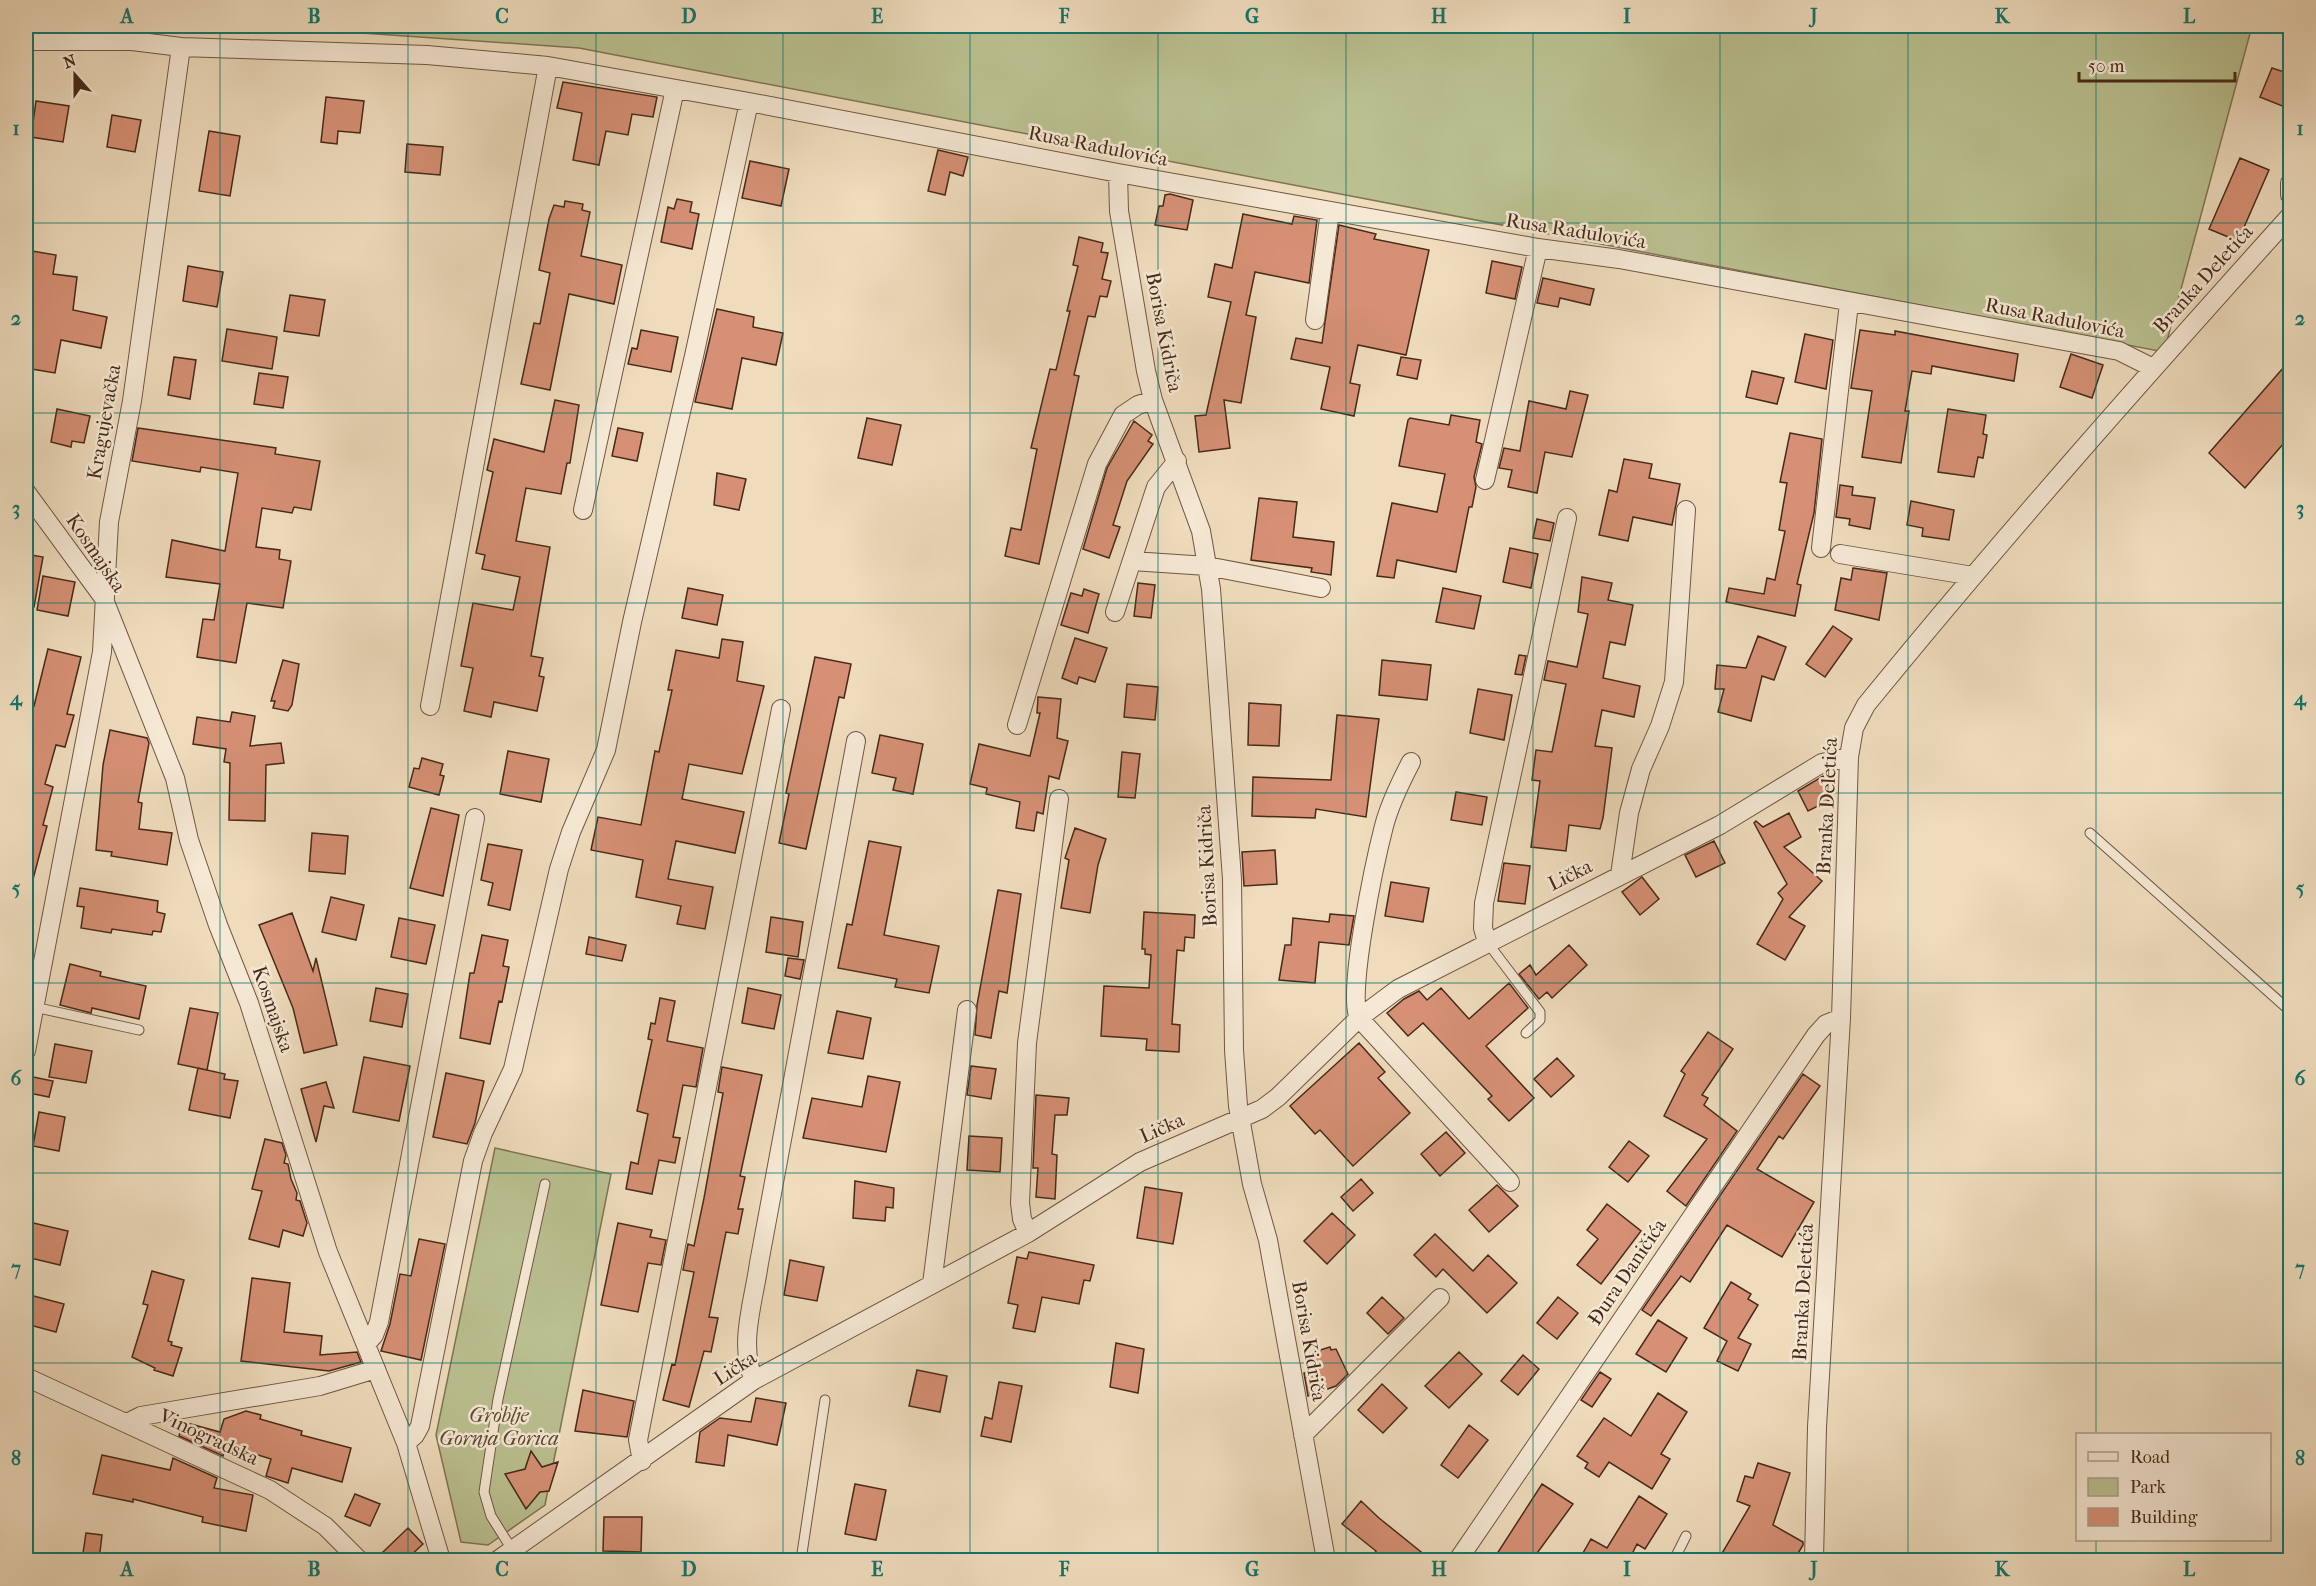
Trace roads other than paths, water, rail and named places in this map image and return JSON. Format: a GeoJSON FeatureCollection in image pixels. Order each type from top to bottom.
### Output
{"type":"FeatureCollection","features":[{"type":"Feature","properties":{"kind":"street","name":"Rusa Radulovića"},"geometry":{"type":"LineString","coordinates":[[26,41],[132,41],[181,47],[427,55],[548,66],[1118,173],[1538,248],[1619,260],[2119,351],[2153,368]]}},
{"type":"Feature","properties":{"kind":"street","name":"Kragujevačka"},"geometry":{"type":"LineString","coordinates":[[26,1051],[102,652],[103,597],[109,522],[132,401],[181,47]]}},
{"type":"Feature","properties":{"kind":"street"},"geometry":{"type":"LineString","coordinates":[[430,706],[548,66]]}},
{"type":"Feature","properties":{"kind":"street"},"geometry":{"type":"LineString","coordinates":[[583,510],[675,89]]}},
{"type":"Feature","properties":{"kind":"street"},"geometry":{"type":"LineString","coordinates":[[406,1443],[420,1425],[473,1161],[483,1133],[513,1069],[559,869],[571,832],[606,750],[632,622],[694,356],[749,102]]}},
{"type":"Feature","properties":{"kind":"street","name":"Borisa Kidriča"},"geometry":{"type":"LineString","coordinates":[[1118,173],[1119,211],[1153,400],[1177,460],[1200,531],[1211,589],[1232,879],[1234,1050],[1240,1119],[1252,1185],[1268,1240],[1326,1560]]}},
{"type":"Feature","properties":{"kind":"street"},"geometry":{"type":"LineString","coordinates":[[2290,183],[2290,195]]}},
{"type":"Feature","properties":{"kind":"street"},"geometry":{"type":"LineString","coordinates":[[1315,320],[1330,211]]}},
{"type":"Feature","properties":{"kind":"street","name":"Branka Deletića"},"geometry":{"type":"LineString","coordinates":[[1814,1560],[1817,1427],[1841,1018],[1849,757],[1854,728],[1866,705],[1973,576],[2153,368],[2290,216]]}},
{"type":"Feature","properties":{"kind":"street"},"geometry":{"type":"LineString","coordinates":[[1485,480],[1538,248]]}},
{"type":"Feature","properties":{"kind":"street"},"geometry":{"type":"LineString","coordinates":[[1821,548],[1849,303]]}},
{"type":"Feature","properties":{"kind":"street"},"geometry":{"type":"LineString","coordinates":[[1017,725],[1097,464],[1123,415],[1138,405],[1153,400]]}},
{"type":"Feature","properties":{"kind":"street"},"geometry":{"type":"LineString","coordinates":[[1115,612],[1156,486],[1177,460]]}},
{"type":"Feature","properties":{"kind":"street","name":"Kosmajska"},"geometry":{"type":"LineString","coordinates":[[26,492],[103,597],[175,778],[189,840],[203,884],[249,1003],[328,1252],[406,1443],[441,1560]]}},
{"type":"Feature","properties":{"kind":"street"},"geometry":{"type":"LineString","coordinates":[[1620,876],[1629,813],[1641,770],[1660,726],[1674,682],[1686,510]]}},
{"type":"Feature","properties":{"kind":"street"},"geometry":{"type":"LineString","coordinates":[[1487,942],[1483,928],[1484,903],[1568,519]]}},
{"type":"Feature","properties":{"kind":"street"},"geometry":{"type":"LineString","coordinates":[[1840,554],[1973,576]]}},
{"type":"Feature","properties":{"kind":"street"},"geometry":{"type":"LineString","coordinates":[[1132,561],[1207,566],[1322,588]]}},
{"type":"Feature","properties":{"kind":"street"},"geometry":{"type":"LineString","coordinates":[[642,1461],[638,1440],[781,709]]}},
{"type":"Feature","properties":{"kind":"street"},"geometry":{"type":"LineString","coordinates":[[754,1380],[748,1363],[747,1342],[759,1263],[856,741]]}},
{"type":"Feature","properties":{"kind":"street","name":"Lička"},"geometry":{"type":"LineString","coordinates":[[506,1556],[754,1380],[1028,1233],[1153,1155],[1240,1119],[1278,1097],[1359,1018],[1398,989],[1720,825],[1822,763],[1849,757]]}},
{"type":"Feature","properties":{"kind":"street"},"geometry":{"type":"LineString","coordinates":[[1411,762],[1395,791],[1384,825],[1355,990],[1355,1008],[1359,1018],[1510,1182]]}},
{"type":"Feature","properties":{"kind":"street"},"geometry":{"type":"LineString","coordinates":[[1028,1233],[1022,1219],[1020,1203],[1027,1043],[1059,799]]}},
{"type":"Feature","properties":{"kind":"street"},"geometry":{"type":"LineString","coordinates":[[366,1344],[374,1335],[379,1322],[475,818]]}},
{"type":"Feature","properties":{"kind":"street"},"geometry":{"type":"LineString","coordinates":[[932,1284],[967,1010]]}},
{"type":"Feature","properties":{"kind":"street","name":"Đura Daničića"},"geometry":{"type":"LineString","coordinates":[[1458,1560],[1816,1035],[1826,1024],[1841,1018]]}},
{"type":"Feature","properties":{"kind":"street"},"geometry":{"type":"LineString","coordinates":[[1303,1435],[1440,1299]]}},
{"type":"Feature","properties":{"kind":"street"},"geometry":{"type":"LineString","coordinates":[[127,1423],[141,1416],[320,1386],[358,1377],[376,1369]]}},
{"type":"Feature","properties":{"kind":"street","name":"Vinogradska"},"geometry":{"type":"LineString","coordinates":[[26,1377],[270,1490],[325,1526],[359,1560]]}},
{"type":"Feature","properties":{"kind":"lane"},"geometry":{"type":"LineString","coordinates":[[2090,832],[2290,1011]]}},
{"type":"Feature","properties":{"kind":"lane"},"geometry":{"type":"LineString","coordinates":[[1487,942],[1540,1012],[1540,1020],[1526,1033]]}},
{"type":"Feature","properties":{"kind":"lane"},"geometry":{"type":"LineString","coordinates":[[34,1007],[139,1030]]}},
{"type":"Feature","properties":{"kind":"lane"},"geometry":{"type":"LineString","coordinates":[[506,1556],[484,1492],[498,1399],[545,1184]]}},
{"type":"Feature","properties":{"kind":"lane"},"geometry":{"type":"LineString","coordinates":[[801,1560],[825,1400]]}},
{"type":"Feature","properties":{"kind":"lane"},"geometry":{"type":"LineString","coordinates":[[1674,1560],[1686,1536]]}},
{"type":"Feature","properties":{"kind":"park label","name":"Groblje Gornja Gorica"},"geometry":{"type":"Point","coordinates":[499,1426]}}]}
